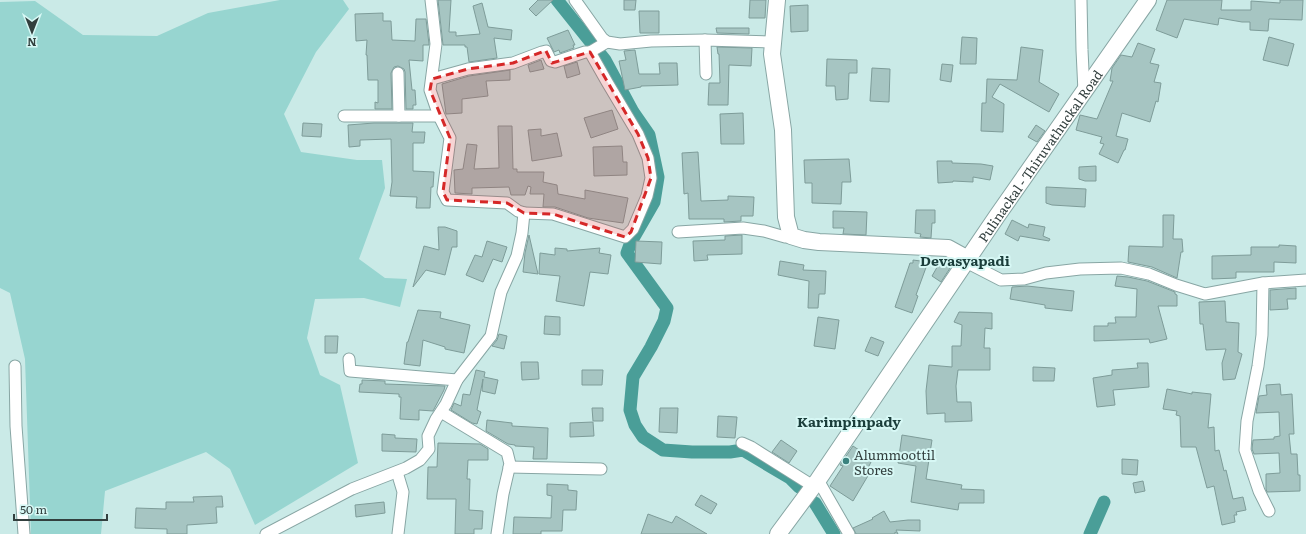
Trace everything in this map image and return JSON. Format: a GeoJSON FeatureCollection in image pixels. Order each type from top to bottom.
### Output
{"type":"FeatureCollection","features":[{"type":"Feature","properties":{"kind":"main road"},"geometry":{"type":"LineString","coordinates":[[777,0],[772,54],[783,130],[786,217],[791,236],[819,242],[948,248],[967,261]]}},
{"type":"Feature","properties":{"kind":"main road","name":"Pulinackal - Thiruvathuckal Road"},"geometry":{"type":"LineString","coordinates":[[778,534],[814,486],[967,261],[1148,0]]}},
{"type":"Feature","properties":{"kind":"street"},"geometry":{"type":"LineString","coordinates":[[431,0],[436,44],[430,90],[439,116],[450,138],[443,192],[447,200],[507,203],[518,211],[524,213],[553,214],[625,237],[633,229],[647,196],[651,178],[648,158],[638,134],[607,82],[592,51]]}},
{"type":"Feature","properties":{"kind":"street"},"geometry":{"type":"LineString","coordinates":[[574,0],[602,38],[607,42],[620,44],[651,41],[705,40],[773,42]]}},
{"type":"Feature","properties":{"kind":"street"},"geometry":{"type":"LineString","coordinates":[[1081,5],[1084,92]]}},
{"type":"Feature","properties":{"kind":"street"},"geometry":{"type":"LineString","coordinates":[[705,40],[706,74]]}},
{"type":"Feature","properties":{"kind":"street"},"geometry":{"type":"LineString","coordinates":[[432,79],[468,69],[513,62],[546,51],[551,61],[555,62],[592,51],[607,42]]}},
{"type":"Feature","properties":{"kind":"street"},"geometry":{"type":"LineString","coordinates":[[398,73],[399,116]]}},
{"type":"Feature","properties":{"kind":"street"},"geometry":{"type":"LineString","coordinates":[[344,116],[439,116]]}},
{"type":"Feature","properties":{"kind":"street"},"geometry":{"type":"LineString","coordinates":[[266,534],[352,488],[397,472],[420,460],[429,449],[428,436],[436,419],[458,380],[491,336],[500,292],[517,256],[522,233],[524,213]]}},
{"type":"Feature","properties":{"kind":"street"},"geometry":{"type":"LineString","coordinates":[[678,232],[743,228],[764,231],[785,237],[791,236]]}},
{"type":"Feature","properties":{"kind":"street"},"geometry":{"type":"LineString","coordinates":[[967,261],[1001,280],[1024,279],[1046,273],[1121,268],[1149,274],[1176,285],[1205,294],[1263,283],[1306,280]]}},
{"type":"Feature","properties":{"kind":"street"},"geometry":{"type":"LineString","coordinates":[[1263,283],[1262,335],[1247,420],[1245,450],[1259,491],[1269,511]]}},
{"type":"Feature","properties":{"kind":"street"},"geometry":{"type":"LineString","coordinates":[[349,359],[350,371],[458,380]]}},
{"type":"Feature","properties":{"kind":"street"},"geometry":{"type":"LineString","coordinates":[[15,366],[16,426],[24,534]]}},
{"type":"Feature","properties":{"kind":"street"},"geometry":{"type":"LineString","coordinates":[[441,412],[507,452],[510,464],[503,494],[497,534]]}},
{"type":"Feature","properties":{"kind":"street"},"geometry":{"type":"LineString","coordinates":[[742,444],[751,447],[814,486],[849,534]]}},
{"type":"Feature","properties":{"kind":"street"},"geometry":{"type":"LineString","coordinates":[[509,467],[601,469]]}},
{"type":"Feature","properties":{"kind":"street"},"geometry":{"type":"LineString","coordinates":[[397,472],[403,492],[398,534]]}},
{"type":"Feature","properties":{"kind":"highlighted area"},"geometry":{"type":"Polygon","coordinates":[[[546,51],[552,63],[590,52],[638,134],[648,158],[651,178],[631,232],[625,237],[553,214],[524,213],[507,203],[447,200],[443,192],[450,138],[430,90],[432,79],[468,69],[513,63],[546,51]]]}},
{"type":"Feature","properties":{"kind":"shaded area"},"geometry":{"type":"Polygon","coordinates":[[[280,0],[343,0],[349,9],[316,52],[284,114],[301,152],[357,160],[382,160],[385,188],[359,259],[385,278],[407,279],[400,307],[364,298],[315,299],[307,338],[320,375],[340,385],[358,463],[255,525],[230,469],[206,452],[105,491],[101,534],[31,534],[25,359],[10,293],[0,288],[0,2],[35,1],[83,35],[157,36],[208,13],[280,0]]]}},
{"type":"Feature","properties":{"kind":"building"},"geometry":{"type":"Polygon","coordinates":[[[438,0],[451,0],[449,32],[456,32],[456,36],[480,34],[473,6],[482,3],[488,27],[512,30],[511,40],[494,38],[497,58],[469,62],[467,47],[465,47],[465,45],[443,45],[438,0]]]}},
{"type":"Feature","properties":{"kind":"building"},"geometry":{"type":"Polygon","coordinates":[[[538,0],[553,0],[536,16],[529,9],[538,0]]]}},
{"type":"Feature","properties":{"kind":"building"},"geometry":{"type":"Polygon","coordinates":[[[624,0],[636,0],[635,10],[624,10],[624,0]]]}},
{"type":"Feature","properties":{"kind":"building"},"geometry":{"type":"Polygon","coordinates":[[[750,0],[766,0],[765,18],[749,18],[750,0]]]}},
{"type":"Feature","properties":{"kind":"building"},"geometry":{"type":"Polygon","coordinates":[[[1167,0],[1222,0],[1221,10],[1251,10],[1251,1],[1280,3],[1280,0],[1303,0],[1302,20],[1269,19],[1268,31],[1250,30],[1250,22],[1219,18],[1218,25],[1184,19],[1177,38],[1156,30],[1167,0]]]}},
{"type":"Feature","properties":{"kind":"building"},"geometry":{"type":"Polygon","coordinates":[[[808,5],[808,31],[791,32],[790,6],[808,5]]]}},
{"type":"Feature","properties":{"kind":"building"},"geometry":{"type":"Polygon","coordinates":[[[639,11],[659,11],[659,33],[640,33],[639,11]]]}},
{"type":"Feature","properties":{"kind":"building"},"geometry":{"type":"Polygon","coordinates":[[[383,13],[383,21],[391,21],[392,40],[415,41],[416,19],[426,19],[429,45],[423,45],[423,61],[409,60],[412,90],[415,90],[416,105],[413,105],[413,109],[406,109],[405,72],[404,69],[398,66],[394,67],[391,73],[392,109],[375,109],[375,102],[378,103],[378,80],[368,80],[366,55],[367,40],[356,41],[355,14],[383,13]]]}},
{"type":"Feature","properties":{"kind":"building"},"geometry":{"type":"Polygon","coordinates":[[[716,28],[749,28],[749,34],[717,33],[716,28]]]}},
{"type":"Feature","properties":{"kind":"building"},"geometry":{"type":"Polygon","coordinates":[[[568,30],[575,45],[573,45],[574,48],[560,53],[559,50],[554,52],[547,38],[568,30]]]}},
{"type":"Feature","properties":{"kind":"building"},"geometry":{"type":"Polygon","coordinates":[[[962,37],[977,38],[976,64],[960,64],[962,37]]]}},
{"type":"Feature","properties":{"kind":"building"},"geometry":{"type":"Polygon","coordinates":[[[1269,37],[1294,44],[1288,66],[1263,60],[1269,37]]]}},
{"type":"Feature","properties":{"kind":"building"},"geometry":{"type":"Polygon","coordinates":[[[1138,43],[1155,49],[1150,63],[1159,65],[1154,82],[1161,83],[1158,102],[1156,101],[1150,122],[1122,113],[1116,136],[1128,139],[1125,150],[1118,163],[1099,154],[1104,144],[1100,143],[1102,137],[1076,130],[1080,115],[1097,119],[1113,81],[1110,81],[1112,68],[1121,55],[1132,57],[1138,43]]]}},
{"type":"Feature","properties":{"kind":"building"},"geometry":{"type":"Polygon","coordinates":[[[717,47],[752,48],[751,66],[729,65],[728,105],[708,105],[709,83],[720,83],[719,54],[717,47]]]}},
{"type":"Feature","properties":{"kind":"building"},"geometry":{"type":"Polygon","coordinates":[[[1021,47],[1043,50],[1039,82],[1059,94],[1049,112],[1000,84],[992,97],[1004,104],[1003,132],[981,131],[982,103],[986,103],[987,79],[1017,80],[1021,47]]]}},
{"type":"Feature","properties":{"kind":"building"},"geometry":{"type":"Polygon","coordinates":[[[635,50],[639,74],[660,74],[659,63],[677,63],[678,85],[641,86],[625,90],[619,61],[626,60],[624,51],[635,50]]]}},
{"type":"Feature","properties":{"kind":"building"},"geometry":{"type":"Polygon","coordinates":[[[827,59],[857,60],[857,73],[849,73],[848,99],[836,100],[835,86],[826,86],[827,59]]]}},
{"type":"Feature","properties":{"kind":"building"},"geometry":{"type":"Polygon","coordinates":[[[541,60],[544,69],[530,72],[528,65],[541,60]]]}},
{"type":"Feature","properties":{"kind":"building"},"geometry":{"type":"Polygon","coordinates":[[[577,62],[580,74],[567,78],[564,66],[577,62]]]}},
{"type":"Feature","properties":{"kind":"building"},"geometry":{"type":"Polygon","coordinates":[[[942,64],[953,65],[951,82],[940,80],[942,64]]]}},
{"type":"Feature","properties":{"kind":"building"},"geometry":{"type":"Polygon","coordinates":[[[872,68],[890,69],[889,102],[870,101],[872,68]]]}},
{"type":"Feature","properties":{"kind":"building"},"geometry":{"type":"Polygon","coordinates":[[[510,70],[510,80],[486,81],[488,96],[462,99],[462,113],[446,114],[442,84],[469,76],[510,70]]]}},
{"type":"Feature","properties":{"kind":"building"},"geometry":{"type":"Polygon","coordinates":[[[612,110],[618,129],[591,138],[584,118],[612,110]]]}},
{"type":"Feature","properties":{"kind":"building"},"geometry":{"type":"Polygon","coordinates":[[[743,113],[744,144],[721,144],[720,114],[743,113]]]}},
{"type":"Feature","properties":{"kind":"building"},"geometry":{"type":"Polygon","coordinates":[[[303,123],[322,124],[321,137],[302,136],[303,123]]]}},
{"type":"Feature","properties":{"kind":"building"},"geometry":{"type":"Polygon","coordinates":[[[413,123],[412,132],[425,132],[424,143],[413,143],[413,171],[434,172],[433,187],[431,187],[430,208],[416,208],[417,197],[390,196],[392,182],[391,139],[360,140],[360,146],[349,147],[348,125],[413,123]]]}},
{"type":"Feature","properties":{"kind":"building"},"geometry":{"type":"Polygon","coordinates":[[[1036,125],[1045,131],[1037,142],[1028,137],[1036,125]]]}},
{"type":"Feature","properties":{"kind":"building"},"geometry":{"type":"Polygon","coordinates":[[[498,126],[512,126],[513,169],[517,169],[517,172],[544,172],[543,182],[557,185],[558,194],[585,199],[585,190],[628,198],[623,223],[588,218],[555,207],[543,207],[544,194],[530,194],[531,187],[528,186],[525,195],[511,195],[509,187],[472,188],[472,194],[455,193],[454,170],[463,169],[467,144],[477,145],[474,169],[499,168],[498,126]]]}},
{"type":"Feature","properties":{"kind":"building"},"geometry":{"type":"Polygon","coordinates":[[[541,129],[541,136],[557,133],[562,156],[532,161],[528,130],[541,129]]]}},
{"type":"Feature","properties":{"kind":"building"},"geometry":{"type":"Polygon","coordinates":[[[622,146],[623,162],[627,162],[627,175],[594,176],[593,147],[622,146]]]}},
{"type":"Feature","properties":{"kind":"building"},"geometry":{"type":"Polygon","coordinates":[[[698,152],[701,201],[728,200],[728,196],[754,197],[753,216],[741,216],[741,221],[724,222],[724,219],[689,219],[688,193],[684,194],[682,153],[698,152]]]}},
{"type":"Feature","properties":{"kind":"building"},"geometry":{"type":"Polygon","coordinates":[[[849,159],[851,182],[842,182],[841,204],[812,203],[812,183],[805,183],[804,160],[849,159]]]}},
{"type":"Feature","properties":{"kind":"building"},"geometry":{"type":"Polygon","coordinates":[[[937,161],[952,161],[952,163],[993,166],[990,180],[973,177],[973,182],[953,181],[938,183],[937,161]]]}},
{"type":"Feature","properties":{"kind":"building"},"geometry":{"type":"Polygon","coordinates":[[[1096,166],[1096,181],[1085,181],[1079,179],[1079,167],[1096,166]]]}},
{"type":"Feature","properties":{"kind":"building"},"geometry":{"type":"Polygon","coordinates":[[[1046,187],[1086,189],[1085,207],[1052,205],[1046,203],[1046,187]]]}},
{"type":"Feature","properties":{"kind":"building"},"geometry":{"type":"Polygon","coordinates":[[[916,210],[935,210],[935,223],[932,223],[931,238],[920,237],[921,234],[915,233],[916,210]]]}},
{"type":"Feature","properties":{"kind":"building"},"geometry":{"type":"Polygon","coordinates":[[[833,211],[867,212],[866,235],[843,234],[844,228],[833,228],[833,211]]]}},
{"type":"Feature","properties":{"kind":"building"},"geometry":{"type":"Polygon","coordinates":[[[1163,215],[1174,215],[1173,239],[1182,239],[1183,252],[1181,252],[1177,278],[1152,267],[1128,262],[1129,246],[1163,247],[1163,215]]]}},
{"type":"Feature","properties":{"kind":"building"},"geometry":{"type":"Polygon","coordinates":[[[1012,220],[1028,228],[1029,224],[1045,227],[1043,236],[1050,239],[1049,241],[1020,236],[1018,241],[1005,234],[1012,220]]]}},
{"type":"Feature","properties":{"kind":"building"},"geometry":{"type":"Polygon","coordinates":[[[438,227],[445,227],[457,231],[457,247],[452,247],[445,275],[426,270],[413,287],[424,246],[439,250],[438,227]]]}},
{"type":"Feature","properties":{"kind":"building"},"geometry":{"type":"Polygon","coordinates":[[[529,235],[538,274],[523,272],[529,235]]]}},
{"type":"Feature","properties":{"kind":"building"},"geometry":{"type":"Polygon","coordinates":[[[742,235],[742,254],[707,255],[708,260],[694,261],[693,241],[725,240],[725,236],[742,235]]]}},
{"type":"Feature","properties":{"kind":"building"},"geometry":{"type":"Polygon","coordinates":[[[487,241],[507,247],[502,262],[493,259],[483,282],[466,275],[475,255],[482,257],[487,241]]]}},
{"type":"Feature","properties":{"kind":"building"},"geometry":{"type":"Polygon","coordinates":[[[636,241],[662,242],[661,264],[635,262],[636,241]]]}},
{"type":"Feature","properties":{"kind":"building"},"geometry":{"type":"Polygon","coordinates":[[[1279,245],[1296,246],[1296,263],[1274,262],[1274,272],[1236,272],[1236,278],[1212,279],[1212,256],[1251,255],[1251,247],[1279,247],[1279,245]]]}},
{"type":"Feature","properties":{"kind":"building"},"geometry":{"type":"Polygon","coordinates":[[[555,248],[567,249],[567,251],[600,248],[599,253],[611,255],[608,274],[590,272],[584,306],[556,301],[560,276],[539,274],[540,253],[555,255],[555,248]]]}},
{"type":"Feature","properties":{"kind":"building"},"geometry":{"type":"Polygon","coordinates":[[[943,257],[954,262],[941,282],[932,276],[943,257]]]}},
{"type":"Feature","properties":{"kind":"building"},"geometry":{"type":"Polygon","coordinates":[[[913,260],[928,262],[916,295],[918,296],[912,313],[895,307],[910,263],[913,263],[913,260]]]}},
{"type":"Feature","properties":{"kind":"building"},"geometry":{"type":"Polygon","coordinates":[[[780,261],[804,265],[803,270],[826,271],[825,294],[819,294],[818,308],[808,308],[809,281],[778,275],[780,261]]]}},
{"type":"Feature","properties":{"kind":"building"},"geometry":{"type":"Polygon","coordinates":[[[1117,276],[1147,281],[1175,292],[1177,295],[1177,306],[1158,306],[1167,339],[1150,343],[1149,339],[1094,341],[1094,326],[1108,326],[1108,323],[1116,323],[1115,317],[1136,317],[1137,289],[1115,286],[1117,276]]]}},
{"type":"Feature","properties":{"kind":"building"},"geometry":{"type":"Polygon","coordinates":[[[1027,286],[1074,291],[1072,311],[1045,308],[1045,305],[1010,299],[1012,287],[1027,286]]]}},
{"type":"Feature","properties":{"kind":"building"},"geometry":{"type":"Polygon","coordinates":[[[1296,288],[1296,299],[1287,299],[1288,309],[1270,310],[1270,290],[1296,288]]]}},
{"type":"Feature","properties":{"kind":"building"},"geometry":{"type":"Polygon","coordinates":[[[1225,301],[1226,322],[1239,323],[1238,352],[1242,354],[1235,379],[1223,380],[1222,363],[1226,349],[1206,350],[1203,324],[1200,324],[1199,302],[1225,301]]]}},
{"type":"Feature","properties":{"kind":"building"},"geometry":{"type":"Polygon","coordinates":[[[418,310],[441,312],[440,318],[470,325],[464,353],[445,349],[445,347],[423,340],[420,366],[404,364],[407,342],[418,310]]]}},
{"type":"Feature","properties":{"kind":"building"},"geometry":{"type":"Polygon","coordinates":[[[959,312],[992,313],[992,329],[985,328],[984,348],[990,348],[990,370],[958,370],[956,386],[957,402],[971,402],[972,421],[945,422],[945,413],[927,414],[926,391],[929,365],[952,367],[952,346],[961,346],[962,325],[954,322],[959,312]]]}},
{"type":"Feature","properties":{"kind":"building"},"geometry":{"type":"Polygon","coordinates":[[[545,316],[560,317],[560,335],[544,334],[545,316]]]}},
{"type":"Feature","properties":{"kind":"building"},"geometry":{"type":"Polygon","coordinates":[[[818,317],[839,320],[835,349],[814,346],[818,317]]]}},
{"type":"Feature","properties":{"kind":"building"},"geometry":{"type":"Polygon","coordinates":[[[499,334],[507,336],[504,349],[492,346],[497,340],[499,334]]]}},
{"type":"Feature","properties":{"kind":"building"},"geometry":{"type":"Polygon","coordinates":[[[325,336],[338,336],[337,353],[325,353],[325,336]]]}},
{"type":"Feature","properties":{"kind":"building"},"geometry":{"type":"Polygon","coordinates":[[[871,337],[884,342],[878,356],[865,351],[871,337]]]}},
{"type":"Feature","properties":{"kind":"building"},"geometry":{"type":"Polygon","coordinates":[[[521,362],[538,362],[539,379],[522,380],[521,362]]]}},
{"type":"Feature","properties":{"kind":"building"},"geometry":{"type":"Polygon","coordinates":[[[1137,363],[1148,363],[1149,387],[1113,390],[1115,405],[1097,407],[1093,378],[1112,375],[1112,370],[1138,368],[1137,363]]]}},
{"type":"Feature","properties":{"kind":"building"},"geometry":{"type":"Polygon","coordinates":[[[1033,367],[1055,368],[1054,381],[1033,381],[1033,367]]]}},
{"type":"Feature","properties":{"kind":"building"},"geometry":{"type":"Polygon","coordinates":[[[476,370],[485,372],[484,377],[498,380],[495,394],[482,391],[483,379],[477,410],[481,412],[477,424],[472,423],[451,410],[454,403],[461,406],[463,394],[470,395],[476,370]]]}},
{"type":"Feature","properties":{"kind":"building"},"geometry":{"type":"Polygon","coordinates":[[[582,370],[603,370],[602,385],[582,385],[582,370]]]}},
{"type":"Feature","properties":{"kind":"building"},"geometry":{"type":"Polygon","coordinates":[[[362,380],[385,381],[385,384],[445,386],[433,411],[419,410],[419,420],[400,419],[401,397],[399,397],[399,394],[359,392],[362,380]]]}},
{"type":"Feature","properties":{"kind":"building"},"geometry":{"type":"Polygon","coordinates":[[[1280,384],[1281,395],[1292,394],[1294,434],[1289,434],[1291,454],[1297,454],[1298,475],[1300,475],[1300,491],[1267,492],[1266,474],[1280,473],[1279,453],[1254,454],[1252,449],[1253,440],[1274,439],[1274,437],[1280,436],[1279,412],[1256,413],[1259,396],[1267,395],[1266,385],[1280,384]]]}},
{"type":"Feature","properties":{"kind":"building"},"geometry":{"type":"Polygon","coordinates":[[[1167,389],[1192,394],[1192,392],[1211,394],[1208,428],[1214,427],[1215,451],[1219,450],[1224,471],[1226,470],[1233,499],[1243,497],[1246,510],[1236,512],[1237,515],[1234,515],[1235,522],[1222,525],[1214,486],[1207,488],[1196,447],[1181,447],[1180,416],[1176,415],[1177,411],[1163,409],[1167,389]]]}},
{"type":"Feature","properties":{"kind":"building"},"geometry":{"type":"Polygon","coordinates":[[[592,408],[603,408],[603,421],[593,421],[592,408]]]}},
{"type":"Feature","properties":{"kind":"building"},"geometry":{"type":"Polygon","coordinates":[[[660,408],[678,408],[677,433],[659,432],[660,408]]]}},
{"type":"Feature","properties":{"kind":"building"},"geometry":{"type":"Polygon","coordinates":[[[718,416],[737,417],[735,438],[717,437],[718,416]]]}},
{"type":"Feature","properties":{"kind":"building"},"geometry":{"type":"Polygon","coordinates":[[[487,420],[512,423],[512,426],[548,428],[547,459],[533,459],[534,447],[508,444],[486,431],[487,420]]]}},
{"type":"Feature","properties":{"kind":"building"},"geometry":{"type":"Polygon","coordinates":[[[593,422],[594,436],[570,437],[570,423],[593,422]]]}},
{"type":"Feature","properties":{"kind":"building"},"geometry":{"type":"Polygon","coordinates":[[[382,434],[395,435],[395,438],[417,439],[416,452],[382,451],[382,434]]]}},
{"type":"Feature","properties":{"kind":"building"},"geometry":{"type":"Polygon","coordinates":[[[902,435],[932,440],[926,479],[962,485],[961,489],[984,490],[984,503],[959,503],[958,510],[911,502],[916,466],[898,463],[902,435]]]}},
{"type":"Feature","properties":{"kind":"building"},"geometry":{"type":"Polygon","coordinates":[[[781,440],[797,451],[789,463],[772,452],[781,440]]]}},
{"type":"Feature","properties":{"kind":"building"},"geometry":{"type":"Polygon","coordinates":[[[438,443],[480,444],[488,449],[488,460],[468,460],[467,479],[470,479],[469,510],[483,511],[482,529],[474,529],[474,534],[455,534],[456,499],[427,499],[428,467],[437,467],[438,443]]]}},
{"type":"Feature","properties":{"kind":"building"},"geometry":{"type":"Polygon","coordinates":[[[853,446],[862,452],[858,457],[871,462],[868,468],[872,469],[853,501],[830,486],[843,466],[840,465],[853,446]]]}},
{"type":"Feature","properties":{"kind":"building"},"geometry":{"type":"Polygon","coordinates":[[[1122,459],[1138,460],[1137,475],[1122,474],[1122,459]]]}},
{"type":"Feature","properties":{"kind":"building"},"geometry":{"type":"Polygon","coordinates":[[[1143,481],[1145,491],[1135,493],[1133,483],[1143,481]]]}},
{"type":"Feature","properties":{"kind":"building"},"geometry":{"type":"Polygon","coordinates":[[[547,484],[568,485],[568,490],[577,491],[576,510],[563,510],[562,531],[541,531],[541,534],[513,534],[514,517],[551,518],[552,496],[547,495],[547,484]]]}},
{"type":"Feature","properties":{"kind":"building"},"geometry":{"type":"Polygon","coordinates":[[[701,495],[717,504],[711,514],[695,505],[701,495]]]}},
{"type":"Feature","properties":{"kind":"building"},"geometry":{"type":"Polygon","coordinates":[[[222,496],[223,507],[216,507],[217,523],[187,525],[187,534],[167,534],[167,529],[135,528],[136,508],[166,509],[166,502],[194,502],[193,497],[222,496]]]}},
{"type":"Feature","properties":{"kind":"building"},"geometry":{"type":"Polygon","coordinates":[[[384,502],[385,513],[356,517],[355,505],[384,502]]]}},
{"type":"Feature","properties":{"kind":"building"},"geometry":{"type":"Polygon","coordinates":[[[884,511],[890,522],[920,520],[920,531],[896,530],[898,534],[895,532],[895,534],[856,534],[853,528],[873,519],[872,518],[884,511]]]}},
{"type":"Feature","properties":{"kind":"building"},"geometry":{"type":"Polygon","coordinates":[[[648,514],[672,523],[676,516],[707,534],[641,534],[648,514]]]}},
{"type":"Feature","properties":{"kind":"waterway"},"geometry":{"type":"LineString","coordinates":[[557,0],[605,60],[633,112],[649,135],[658,177],[654,202],[631,242],[627,253],[667,308],[664,321],[651,347],[633,377],[630,410],[635,425],[643,437],[663,450],[692,452],[730,452],[743,450],[790,478],[799,487]]}},
{"type":"Feature","properties":{"kind":"waterway"},"geometry":{"type":"LineString","coordinates":[[1090,534],[1104,502]]}},
{"type":"Feature","properties":{"kind":"waterway"},"geometry":{"type":"LineString","coordinates":[[815,503],[834,534]]}},
{"type":"Feature","properties":{"kind":"place","name":"Alummoottil Stores"},"geometry":{"type":"Point","coordinates":[846,461]}},
{"type":"Feature","properties":{"kind":"district","name":"Devasyapadi"},"geometry":{"type":"Point","coordinates":[965,260]}},
{"type":"Feature","properties":{"kind":"district","name":"Karimpinpady"},"geometry":{"type":"Point","coordinates":[849,421]}}]}
